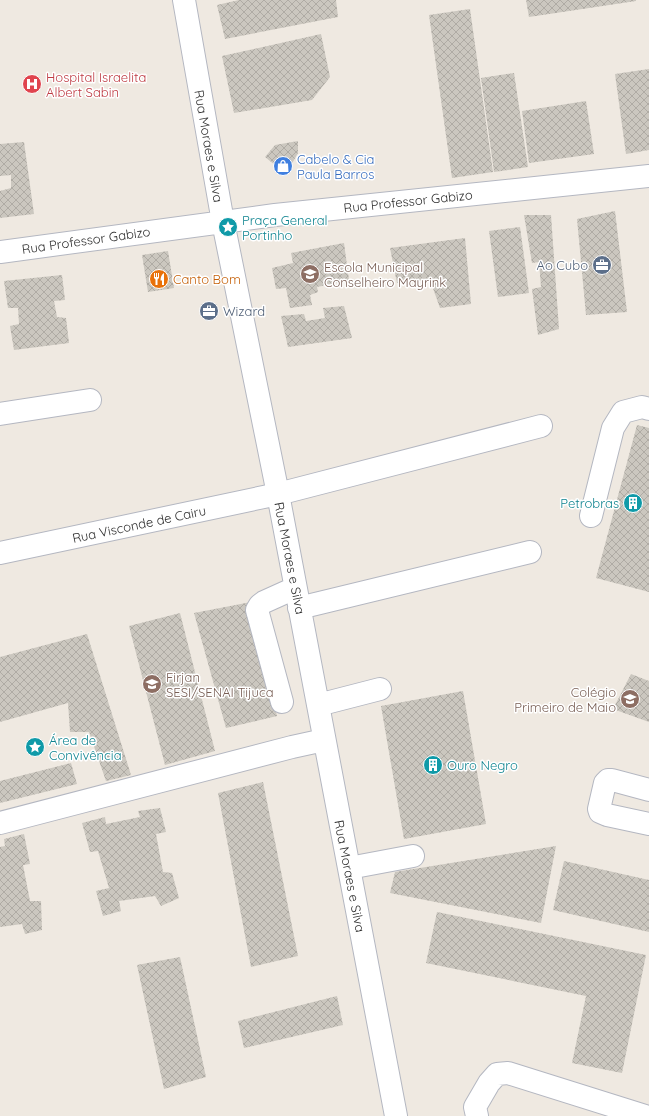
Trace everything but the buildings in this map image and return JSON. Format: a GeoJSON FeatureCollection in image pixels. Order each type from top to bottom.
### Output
{"type":"FeatureCollection","features":[{"type":"Feature","properties":{"kind":"street","name":"Rua Moraes e Silva"},"geometry":{"type":"LineString","coordinates":[[184,0],[223,222],[278,494],[396,1116]]}},
{"type":"Feature","properties":{"kind":"street","name":"Rua Professor Gabizo"},"geometry":{"type":"LineString","coordinates":[[0,252],[275,215],[649,176]]}},
{"type":"Feature","properties":{"kind":"street"},"geometry":{"type":"LineString","coordinates":[[0,414],[90,400]]}},
{"type":"Feature","properties":{"kind":"street"},"geometry":{"type":"LineString","coordinates":[[591,516],[613,428],[623,412],[642,407],[649,409]]}},
{"type":"Feature","properties":{"kind":"street","name":"Rua Visconde de Cairu"},"geometry":{"type":"LineString","coordinates":[[0,553],[278,494],[541,426]]}},
{"type":"Feature","properties":{"kind":"street"},"geometry":{"type":"LineString","coordinates":[[282,702],[257,610],[264,602],[297,598],[530,552]]}},
{"type":"Feature","properties":{"kind":"street"},"geometry":{"type":"LineString","coordinates":[[318,705],[380,689]]}},
{"type":"Feature","properties":{"kind":"street"},"geometry":{"type":"LineString","coordinates":[[0,823],[324,740]]}},
{"type":"Feature","properties":{"kind":"street"},"geometry":{"type":"LineString","coordinates":[[649,790],[608,780],[605,783],[599,809],[600,812],[604,814],[649,824]]}},
{"type":"Feature","properties":{"kind":"street"},"geometry":{"type":"LineString","coordinates":[[349,868],[413,856]]}},
{"type":"Feature","properties":{"kind":"street"},"geometry":{"type":"LineString","coordinates":[[477,1116],[475,1106],[489,1083],[497,1074],[508,1073],[645,1116]]}},
{"type":"Feature","properties":{"kind":"place","name":"Hospital Israelita Albert Sabin"},"geometry":{"type":"Point","coordinates":[32,84]}},
{"type":"Feature","properties":{"kind":"place","name":"Cabelo & Cia Paula Barros"},"geometry":{"type":"Point","coordinates":[283,166]}},
{"type":"Feature","properties":{"kind":"place","name":"Praça General Portinho"},"geometry":{"type":"Point","coordinates":[228,227]}},
{"type":"Feature","properties":{"kind":"place","name":"Ao Cubo"},"geometry":{"type":"Point","coordinates":[602,265]}},
{"type":"Feature","properties":{"kind":"place","name":"Escola Municipal Conselheiro Mayrink"},"geometry":{"type":"Point","coordinates":[310,274]}},
{"type":"Feature","properties":{"kind":"place","name":"Canto Bom"},"geometry":{"type":"Point","coordinates":[159,279]}},
{"type":"Feature","properties":{"kind":"place","name":"Wizard"},"geometry":{"type":"Point","coordinates":[209,311]}},
{"type":"Feature","properties":{"kind":"place","name":"Petrobras"},"geometry":{"type":"Point","coordinates":[633,503]}},
{"type":"Feature","properties":{"kind":"place","name":"Firjan SESI/SENAI Tijuca"},"geometry":{"type":"Point","coordinates":[152,684]}},
{"type":"Feature","properties":{"kind":"place","name":"Colégio Primeiro de Maio"},"geometry":{"type":"Point","coordinates":[630,699]}},
{"type":"Feature","properties":{"kind":"place","name":"Área de Convivência"},"geometry":{"type":"Point","coordinates":[35,747]}},
{"type":"Feature","properties":{"kind":"place","name":"Ouro Negro"},"geometry":{"type":"Point","coordinates":[433,765]}}]}
